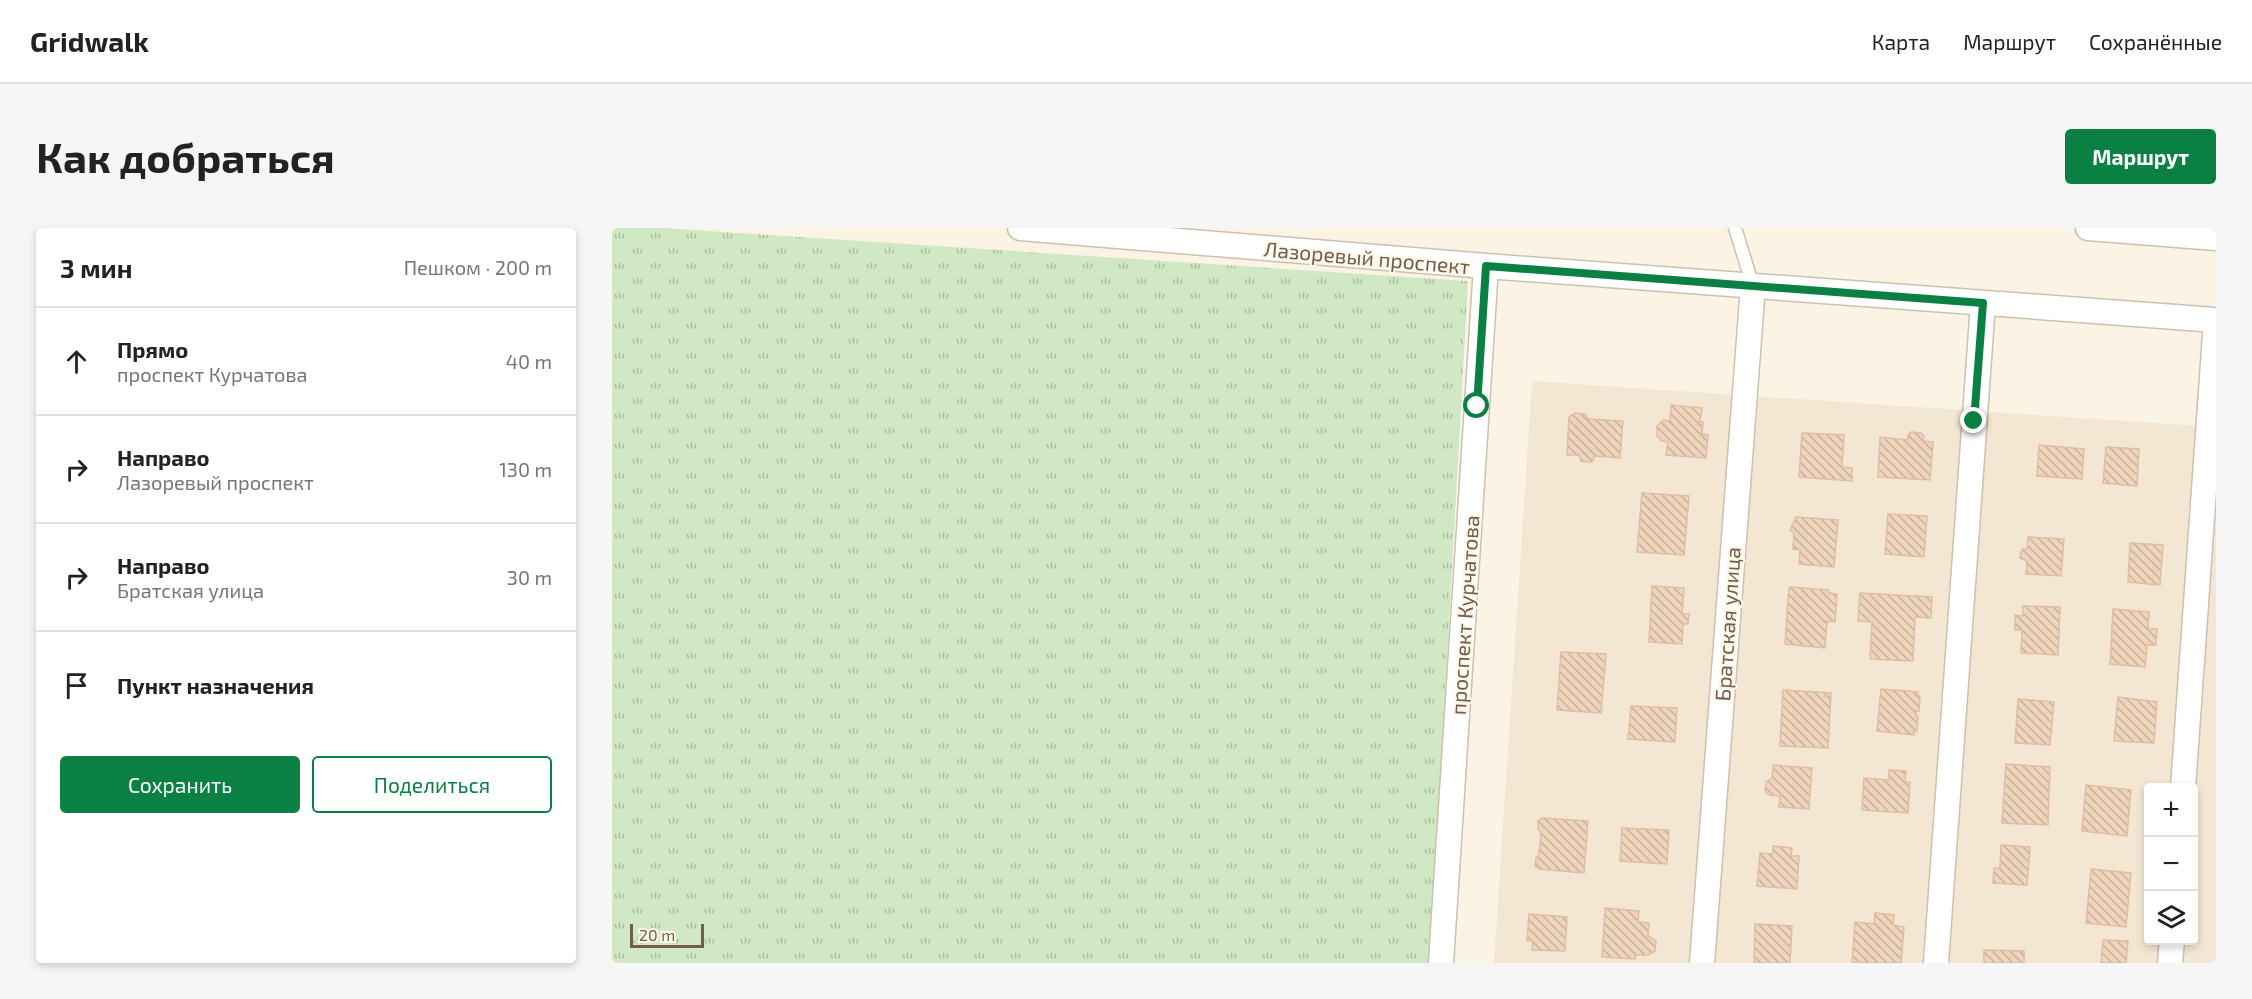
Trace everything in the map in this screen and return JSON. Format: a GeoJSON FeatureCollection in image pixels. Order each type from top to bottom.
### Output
{"type":"FeatureCollection","features":[{"type":"Feature","properties":{"kind":"street","name":"Лазоревый проспект"},"geometry":{"type":"LineString","coordinates":[[1020,228],[1486,266],[2216,320]]}},
{"type":"Feature","properties":{"kind":"street"},"geometry":{"type":"LineString","coordinates":[[2088,228],[2209,234]]}},
{"type":"Feature","properties":{"kind":"street","name":"проспект Курчатова"},"geometry":{"type":"LineString","coordinates":[[1442,963],[1486,266]]}},
{"type":"Feature","properties":{"kind":"street","name":"Братская улица"},"geometry":{"type":"LineString","coordinates":[[1702,963],[1753,286]]}},
{"type":"Feature","properties":{"kind":"street"},"geometry":{"type":"LineString","coordinates":[[1936,963],[1983,303]]}},
{"type":"Feature","properties":{"kind":"street"},"geometry":{"type":"LineString","coordinates":[[2183,783],[2216,320]]}},
{"type":"Feature","properties":{"kind":"street"},"geometry":{"type":"LineString","coordinates":[[2170,963],[2172,945]]}},
{"type":"Feature","properties":{"kind":"lane"},"geometry":{"type":"LineString","coordinates":[[1736,228],[1753,286]]}},
{"type":"Feature","properties":{"kind":"shaded area"},"geometry":{"type":"Polygon","coordinates":[[[1532,381],[2216,427],[2216,963],[1494,963],[1532,381]]]}},
{"type":"Feature","properties":{"kind":"green space"},"geometry":{"type":"Polygon","coordinates":[[[612,228],[663,228],[1468,281],[1430,963],[612,963],[612,228]]]}},
{"type":"Feature","properties":{"kind":"building"},"geometry":{"type":"Polygon","coordinates":[[[1671,405],[1702,408],[1700,422],[1703,422],[1702,434],[1708,435],[1706,458],[1666,455],[1668,442],[1662,441],[1657,436],[1657,426],[1663,420],[1670,421],[1671,405]]]}},
{"type":"Feature","properties":{"kind":"building"},"geometry":{"type":"Polygon","coordinates":[[[1575,413],[1585,414],[1588,419],[1623,421],[1620,458],[1595,456],[1592,462],[1581,461],[1579,455],[1567,455],[1569,417],[1575,413]]]}},
{"type":"Feature","properties":{"kind":"building"},"geometry":{"type":"Polygon","coordinates":[[[1911,432],[1921,433],[1924,436],[1923,441],[1933,442],[1930,480],[1878,477],[1880,437],[1908,440],[1911,432]]]}},
{"type":"Feature","properties":{"kind":"building"},"geometry":{"type":"Polygon","coordinates":[[[1802,433],[1844,435],[1842,467],[1852,468],[1852,481],[1799,477],[1802,433]]]}},
{"type":"Feature","properties":{"kind":"building"},"geometry":{"type":"Polygon","coordinates":[[[2039,445],[2084,449],[2082,479],[2037,476],[2039,445]]]}},
{"type":"Feature","properties":{"kind":"building"},"geometry":{"type":"Polygon","coordinates":[[[2106,447],[2139,449],[2137,486],[2103,483],[2106,447]]]}},
{"type":"Feature","properties":{"kind":"building"},"geometry":{"type":"Polygon","coordinates":[[[1642,493],[1689,496],[1684,555],[1637,552],[1642,493]]]}},
{"type":"Feature","properties":{"kind":"building"},"geometry":{"type":"Polygon","coordinates":[[[1888,514],[1927,516],[1924,557],[1885,554],[1888,514]]]}},
{"type":"Feature","properties":{"kind":"building"},"geometry":{"type":"Polygon","coordinates":[[[1796,517],[1838,520],[1834,567],[1799,564],[1800,550],[1793,549],[1794,533],[1790,530],[1796,517]]]}},
{"type":"Feature","properties":{"kind":"building"},"geometry":{"type":"Polygon","coordinates":[[[2028,537],[2064,539],[2061,576],[2026,574],[2027,561],[2020,558],[2021,551],[2027,549],[2028,537]]]}},
{"type":"Feature","properties":{"kind":"building"},"geometry":{"type":"Polygon","coordinates":[[[2130,543],[2163,545],[2160,585],[2128,582],[2130,543]]]}},
{"type":"Feature","properties":{"kind":"building"},"geometry":{"type":"Polygon","coordinates":[[[1652,586],[1684,588],[1682,614],[1689,614],[1688,624],[1683,624],[1682,644],[1649,642],[1652,586]]]}},
{"type":"Feature","properties":{"kind":"building"},"geometry":{"type":"Polygon","coordinates":[[[1789,587],[1829,590],[1829,593],[1837,594],[1835,622],[1827,621],[1825,648],[1785,644],[1789,587]]]}},
{"type":"Feature","properties":{"kind":"building"},"geometry":{"type":"Polygon","coordinates":[[[1860,593],[1932,597],[1931,618],[1915,617],[1913,661],[1870,659],[1872,622],[1858,621],[1860,593]]]}},
{"type":"Feature","properties":{"kind":"building"},"geometry":{"type":"Polygon","coordinates":[[[2023,606],[2060,607],[2058,655],[2021,653],[2022,630],[2015,630],[2015,615],[2023,616],[2023,606]]]}},
{"type":"Feature","properties":{"kind":"building"},"geometry":{"type":"Polygon","coordinates":[[[2113,609],[2149,612],[2148,629],[2157,629],[2156,645],[2147,645],[2145,667],[2110,664],[2113,609]]]}},
{"type":"Feature","properties":{"kind":"building"},"geometry":{"type":"Polygon","coordinates":[[[1561,652],[1606,654],[1601,713],[1557,710],[1561,652]]]}},
{"type":"Feature","properties":{"kind":"building"},"geometry":{"type":"Polygon","coordinates":[[[1881,689],[1918,692],[1919,711],[1916,711],[1917,731],[1914,731],[1914,735],[1877,731],[1881,689]]]}},
{"type":"Feature","properties":{"kind":"building"},"geometry":{"type":"Polygon","coordinates":[[[1783,690],[1831,693],[1828,748],[1780,746],[1783,690]]]}},
{"type":"Feature","properties":{"kind":"building"},"geometry":{"type":"Polygon","coordinates":[[[2118,697],[2157,702],[2154,743],[2114,741],[2118,697]]]}},
{"type":"Feature","properties":{"kind":"building"},"geometry":{"type":"Polygon","coordinates":[[[2018,699],[2054,702],[2050,745],[2015,743],[2018,699]]]}},
{"type":"Feature","properties":{"kind":"building"},"geometry":{"type":"Polygon","coordinates":[[[1631,706],[1677,708],[1675,742],[1628,739],[1631,706]]]}},
{"type":"Feature","properties":{"kind":"building"},"geometry":{"type":"Polygon","coordinates":[[[2006,764],[2050,767],[2048,825],[2002,823],[2006,764]]]}},
{"type":"Feature","properties":{"kind":"building"},"geometry":{"type":"Polygon","coordinates":[[[1773,765],[1812,768],[1809,809],[1779,807],[1780,796],[1769,795],[1765,791],[1766,782],[1772,778],[1773,765]]]}},
{"type":"Feature","properties":{"kind":"building"},"geometry":{"type":"Polygon","coordinates":[[[1889,770],[1906,771],[1905,782],[1910,782],[1908,813],[1862,810],[1864,778],[1889,780],[1889,770]]]}},
{"type":"Feature","properties":{"kind":"building"},"geometry":{"type":"Polygon","coordinates":[[[2086,785],[2131,790],[2127,836],[2082,831],[2086,785]]]}},
{"type":"Feature","properties":{"kind":"building"},"geometry":{"type":"Polygon","coordinates":[[[1542,818],[1588,821],[1584,873],[1539,869],[1535,866],[1539,855],[1541,833],[1538,829],[1538,821],[1542,818]]]}},
{"type":"Feature","properties":{"kind":"building"},"geometry":{"type":"Polygon","coordinates":[[[1622,828],[1669,830],[1667,864],[1620,861],[1622,828]]]}},
{"type":"Feature","properties":{"kind":"building"},"geometry":{"type":"Polygon","coordinates":[[[2001,845],[2030,847],[2027,885],[1993,883],[1994,868],[2000,868],[2001,845]]]}},
{"type":"Feature","properties":{"kind":"building"},"geometry":{"type":"Polygon","coordinates":[[[1773,846],[1792,848],[1791,856],[1799,856],[1797,889],[1757,886],[1760,853],[1773,854],[1773,846]]]}},
{"type":"Feature","properties":{"kind":"building"},"geometry":{"type":"Polygon","coordinates":[[[2091,869],[2131,873],[2126,927],[2086,923],[2091,869]]]}},
{"type":"Feature","properties":{"kind":"building"},"geometry":{"type":"Polygon","coordinates":[[[1605,908],[1639,911],[1638,922],[1649,923],[1648,936],[1656,941],[1655,951],[1648,955],[1636,955],[1635,959],[1602,957],[1605,908]]]}},
{"type":"Feature","properties":{"kind":"building"},"geometry":{"type":"Polygon","coordinates":[[[1875,913],[1894,915],[1893,925],[1904,927],[1901,963],[1852,962],[1855,922],[1874,924],[1875,913]]]}},
{"type":"Feature","properties":{"kind":"building"},"geometry":{"type":"Polygon","coordinates":[[[1529,914],[1567,917],[1565,951],[1532,950],[1533,941],[1527,941],[1529,914]]]}},
{"type":"Feature","properties":{"kind":"building"},"geometry":{"type":"Polygon","coordinates":[[[1755,924],[1792,926],[1790,963],[1754,963],[1755,924]]]}},
{"type":"Feature","properties":{"kind":"building"},"geometry":{"type":"Polygon","coordinates":[[[2103,940],[2128,941],[2126,963],[2101,963],[2103,940]]]}},
{"type":"Feature","properties":{"kind":"building"},"geometry":{"type":"Polygon","coordinates":[[[1984,950],[2024,951],[2024,963],[1984,963],[1984,950]]]}},
{"type":"Feature","properties":{"kind":"route"},"geometry":{"type":"LineString","coordinates":[[1477,406],[1486,266],[1983,303],[1974,421]]}}]}
